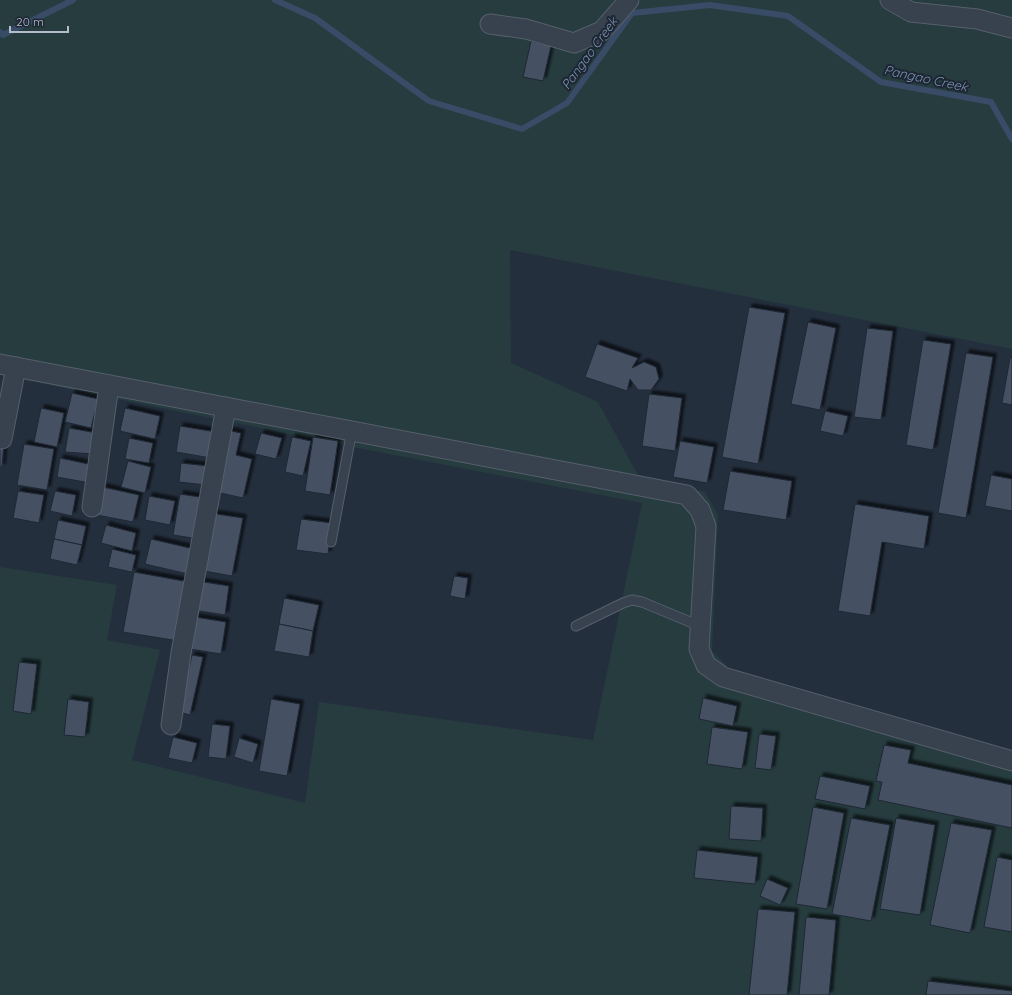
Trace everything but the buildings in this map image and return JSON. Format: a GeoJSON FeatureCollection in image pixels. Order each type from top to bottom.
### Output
{"type":"FeatureCollection","features":[{"type":"Feature","properties":{"kind":"street"},"geometry":{"type":"LineString","coordinates":[[490,24],[526,29],[574,43],[602,31],[629,0]]}},
{"type":"Feature","properties":{"kind":"street"},"geometry":{"type":"LineString","coordinates":[[890,0],[911,12],[977,20],[1012,28]]}},
{"type":"Feature","properties":{"kind":"street"},"geometry":{"type":"LineString","coordinates":[[2,438],[8,365],[687,495],[700,510],[706,526],[699,649],[706,665],[723,677],[1012,761]]}},
{"type":"Feature","properties":{"kind":"street"},"geometry":{"type":"LineString","coordinates":[[92,507],[109,385]]}},
{"type":"Feature","properties":{"kind":"street"},"geometry":{"type":"LineString","coordinates":[[172,725],[181,653],[226,407]]}},
{"type":"Feature","properties":{"kind":"lane"},"geometry":{"type":"LineString","coordinates":[[331,542],[352,430]]}},
{"type":"Feature","properties":{"kind":"lane"},"geometry":{"type":"LineString","coordinates":[[576,626],[632,600],[642,602],[700,626]]}},
{"type":"Feature","properties":{"kind":"green space"},"geometry":{"type":"Polygon","coordinates":[[[0,0],[1012,0],[1012,349],[510,250],[511,363],[598,402],[639,477],[705,492],[718,515],[712,651],[733,672],[1012,753],[1012,995],[0,995],[0,567],[117,585],[107,640],[160,650],[132,760],[305,803],[319,702],[593,740],[642,503],[353,447],[0,375],[0,0]]]}},
{"type":"Feature","properties":{"kind":"waterway","name":"Pangao Creek"},"geometry":{"type":"LineString","coordinates":[[0,32],[3,35],[73,0]]}},
{"type":"Feature","properties":{"kind":"waterway","name":"Pangao Creek"},"geometry":{"type":"LineString","coordinates":[[275,0],[315,18],[429,101],[522,129],[567,103],[632,13],[710,5],[788,16],[881,82],[991,102],[1012,139]]}}]}
